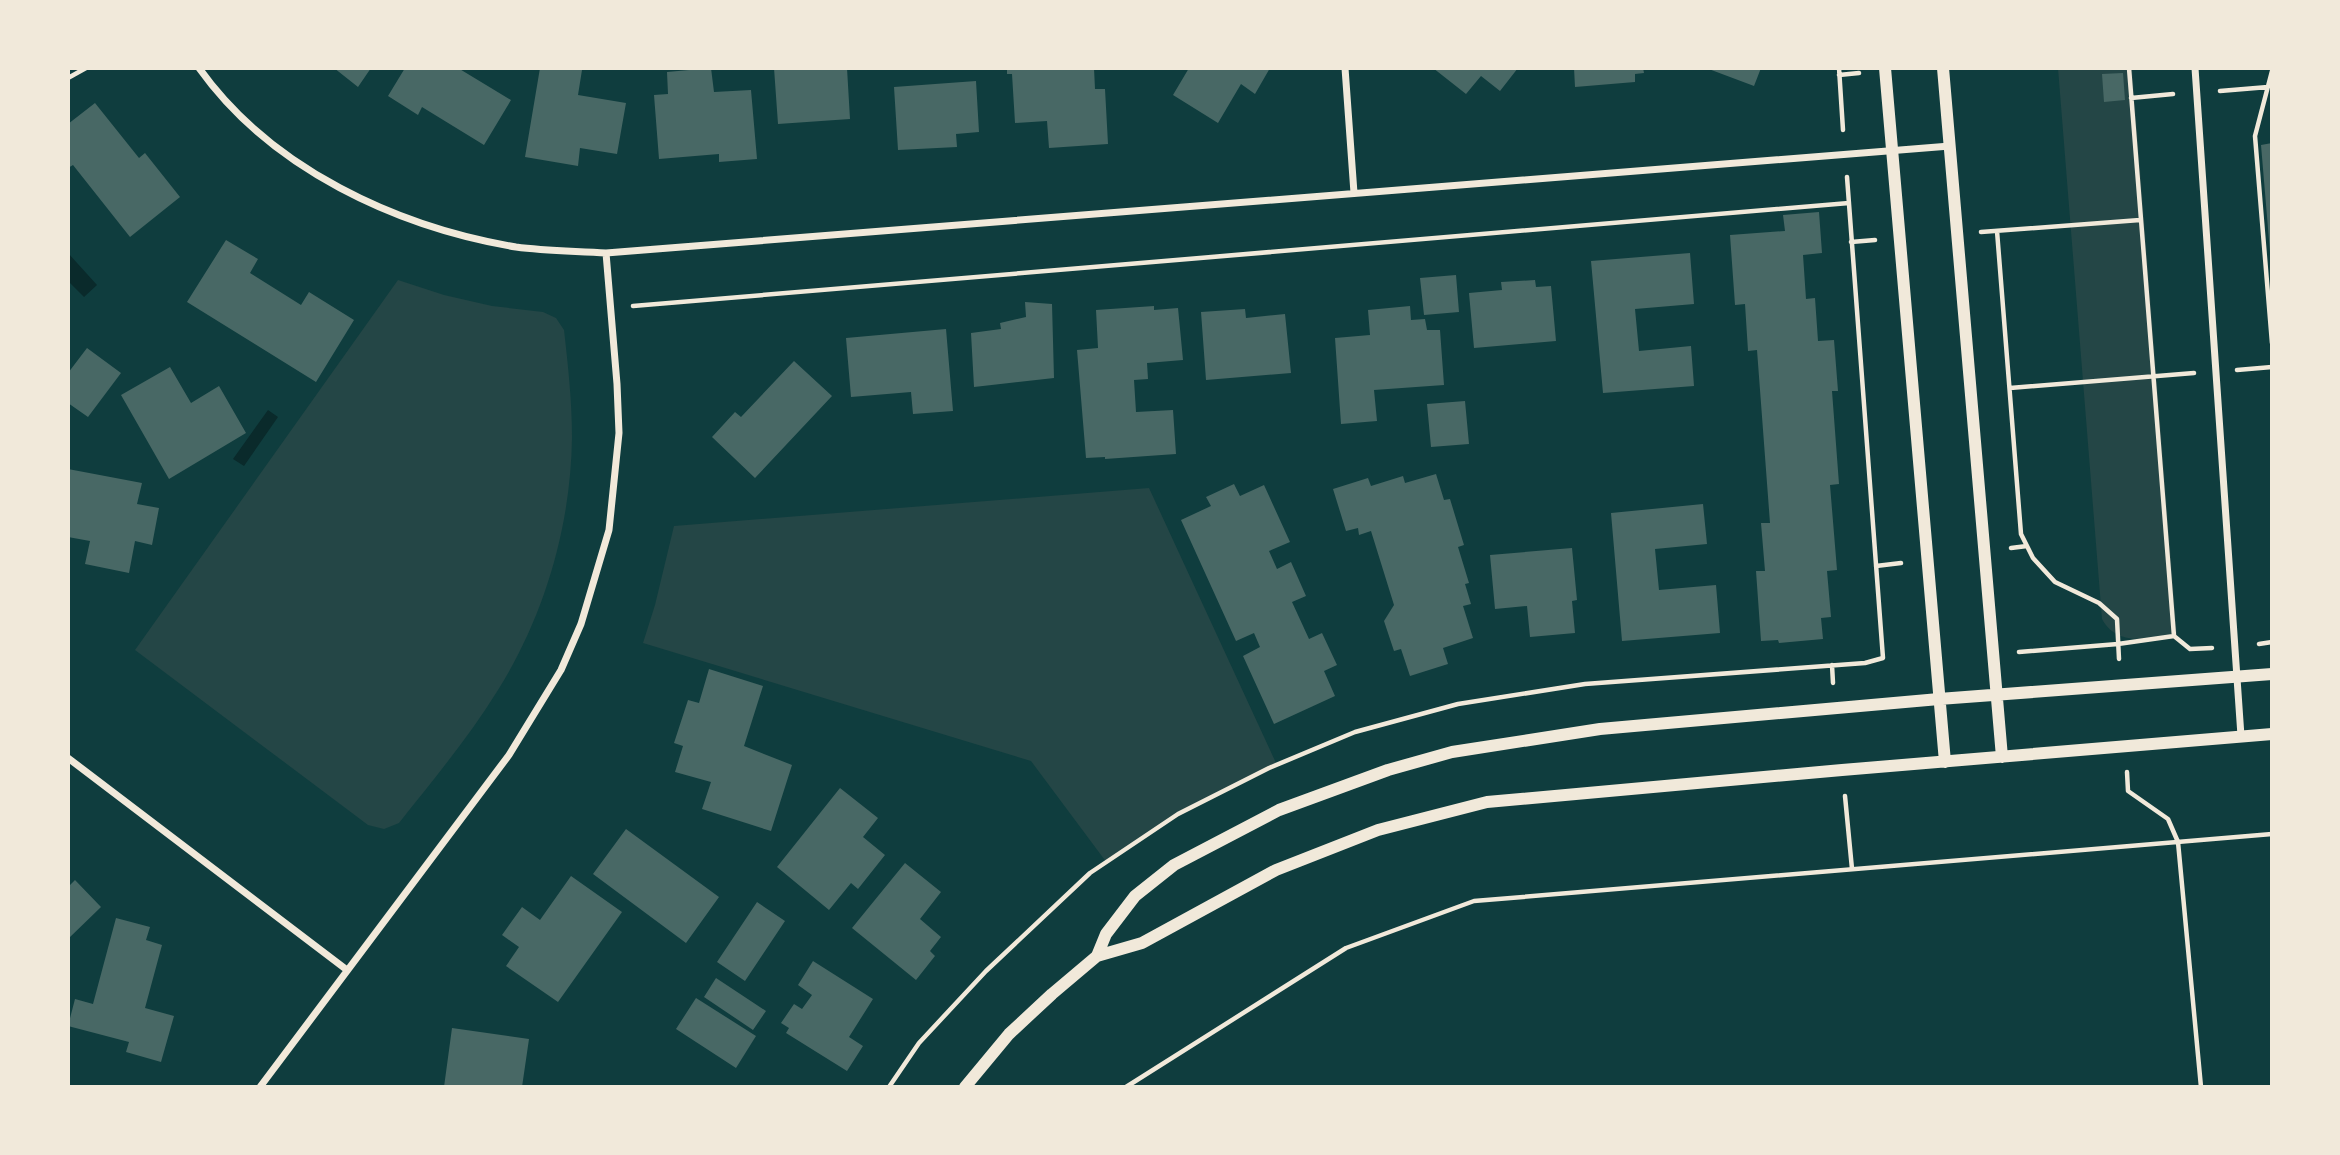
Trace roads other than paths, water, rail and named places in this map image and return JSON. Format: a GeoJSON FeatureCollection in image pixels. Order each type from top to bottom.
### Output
{"type":"FeatureCollection","features":[{"type":"Feature","properties":{"kind":"street"},"geometry":{"type":"LineString","coordinates":[[199,68],[215,91],[276,147],[349,193],[430,227],[455,233],[517,247],[606,253],[1950,146]]}},
{"type":"Feature","properties":{"kind":"street"},"geometry":{"type":"LineString","coordinates":[[1345,68],[1354,193]]}},
{"type":"Feature","properties":{"kind":"street"},"geometry":{"type":"LineString","coordinates":[[1885,68],[1945,761]]}},
{"type":"Feature","properties":{"kind":"street"},"geometry":{"type":"LineString","coordinates":[[1943,68],[2002,757]]}},
{"type":"Feature","properties":{"kind":"street"},"geometry":{"type":"LineString","coordinates":[[2196,68],[2241,736]]}},
{"type":"Feature","properties":{"kind":"street"},"geometry":{"type":"LineString","coordinates":[[260,1087],[509,755],[561,670],[581,624],[609,530],[619,433],[606,253]]}},
{"type":"Feature","properties":{"kind":"street"},"geometry":{"type":"LineString","coordinates":[[1097,956],[1107,934],[1135,896],[1174,864],[1279,810],[1388,770],[1452,752],[1600,729],[1939,699],[2272,674]]}},
{"type":"Feature","properties":{"kind":"street"},"geometry":{"type":"LineString","coordinates":[[965,1087],[1009,1034],[1097,956],[1142,943],[1289,865],[1378,830],[1487,802],[2272,734]]}},
{"type":"Feature","properties":{"kind":"street"},"geometry":{"type":"LineString","coordinates":[[68,758],[347,970]]}}]}
